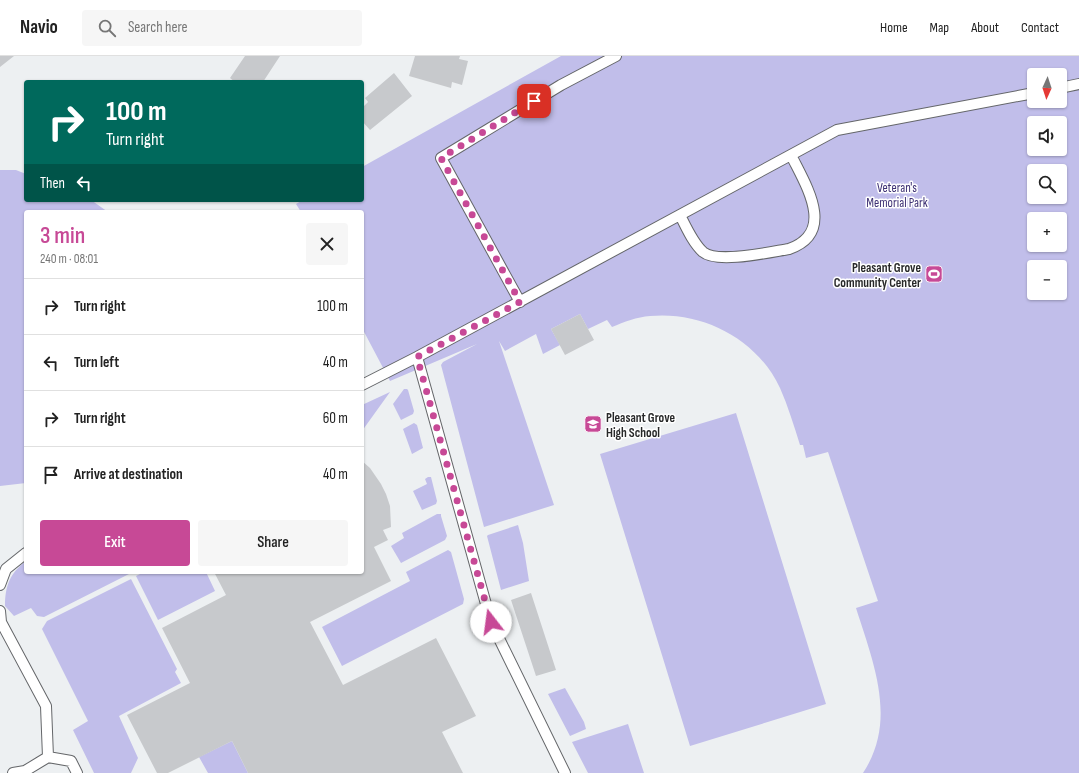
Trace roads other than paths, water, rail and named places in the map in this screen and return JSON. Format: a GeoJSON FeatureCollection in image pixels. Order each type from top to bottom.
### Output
{"type":"FeatureCollection","features":[{"type":"Feature","properties":{"kind":"lane"},"geometry":{"type":"LineString","coordinates":[[520,302],[441,158],[562,84],[616,56]]}},
{"type":"Feature","properties":{"kind":"lane"},"geometry":{"type":"LineString","coordinates":[[1067,87],[1079,84]]}},
{"type":"Feature","properties":{"kind":"lane"},"geometry":{"type":"LineString","coordinates":[[364,384],[520,302],[837,130],[1027,94]]}},
{"type":"Feature","properties":{"kind":"lane"},"geometry":{"type":"LineString","coordinates":[[680,215],[695,241],[703,251],[709,255],[727,257],[797,247],[803,242],[811,231],[815,212],[811,197],[791,155]]}},
{"type":"Feature","properties":{"kind":"lane"},"geometry":{"type":"LineString","coordinates":[[417,357],[491,622],[565,773]]}},
{"type":"Feature","properties":{"kind":"lane"},"geometry":{"type":"LineString","coordinates":[[0,585],[6,569],[24,555]]}},
{"type":"Feature","properties":{"kind":"lane"},"geometry":{"type":"LineString","coordinates":[[0,611],[2,622],[46,706],[48,757]]}},
{"type":"Feature","properties":{"kind":"lane"},"geometry":{"type":"LineString","coordinates":[[13,773],[25,771],[48,757],[71,761],[77,773]]}},
{"type":"Feature","properties":{"kind":"place","name":"Pleasant Grove Community Center"},"geometry":{"type":"Point","coordinates":[934,274]}},
{"type":"Feature","properties":{"kind":"place","name":"Pleasant Grove High School"},"geometry":{"type":"Point","coordinates":[593,424]}},
{"type":"Feature","properties":{"kind":"park label","name":"Veteran's Memorial Park"},"geometry":{"type":"Point","coordinates":[897,194]}}]}
